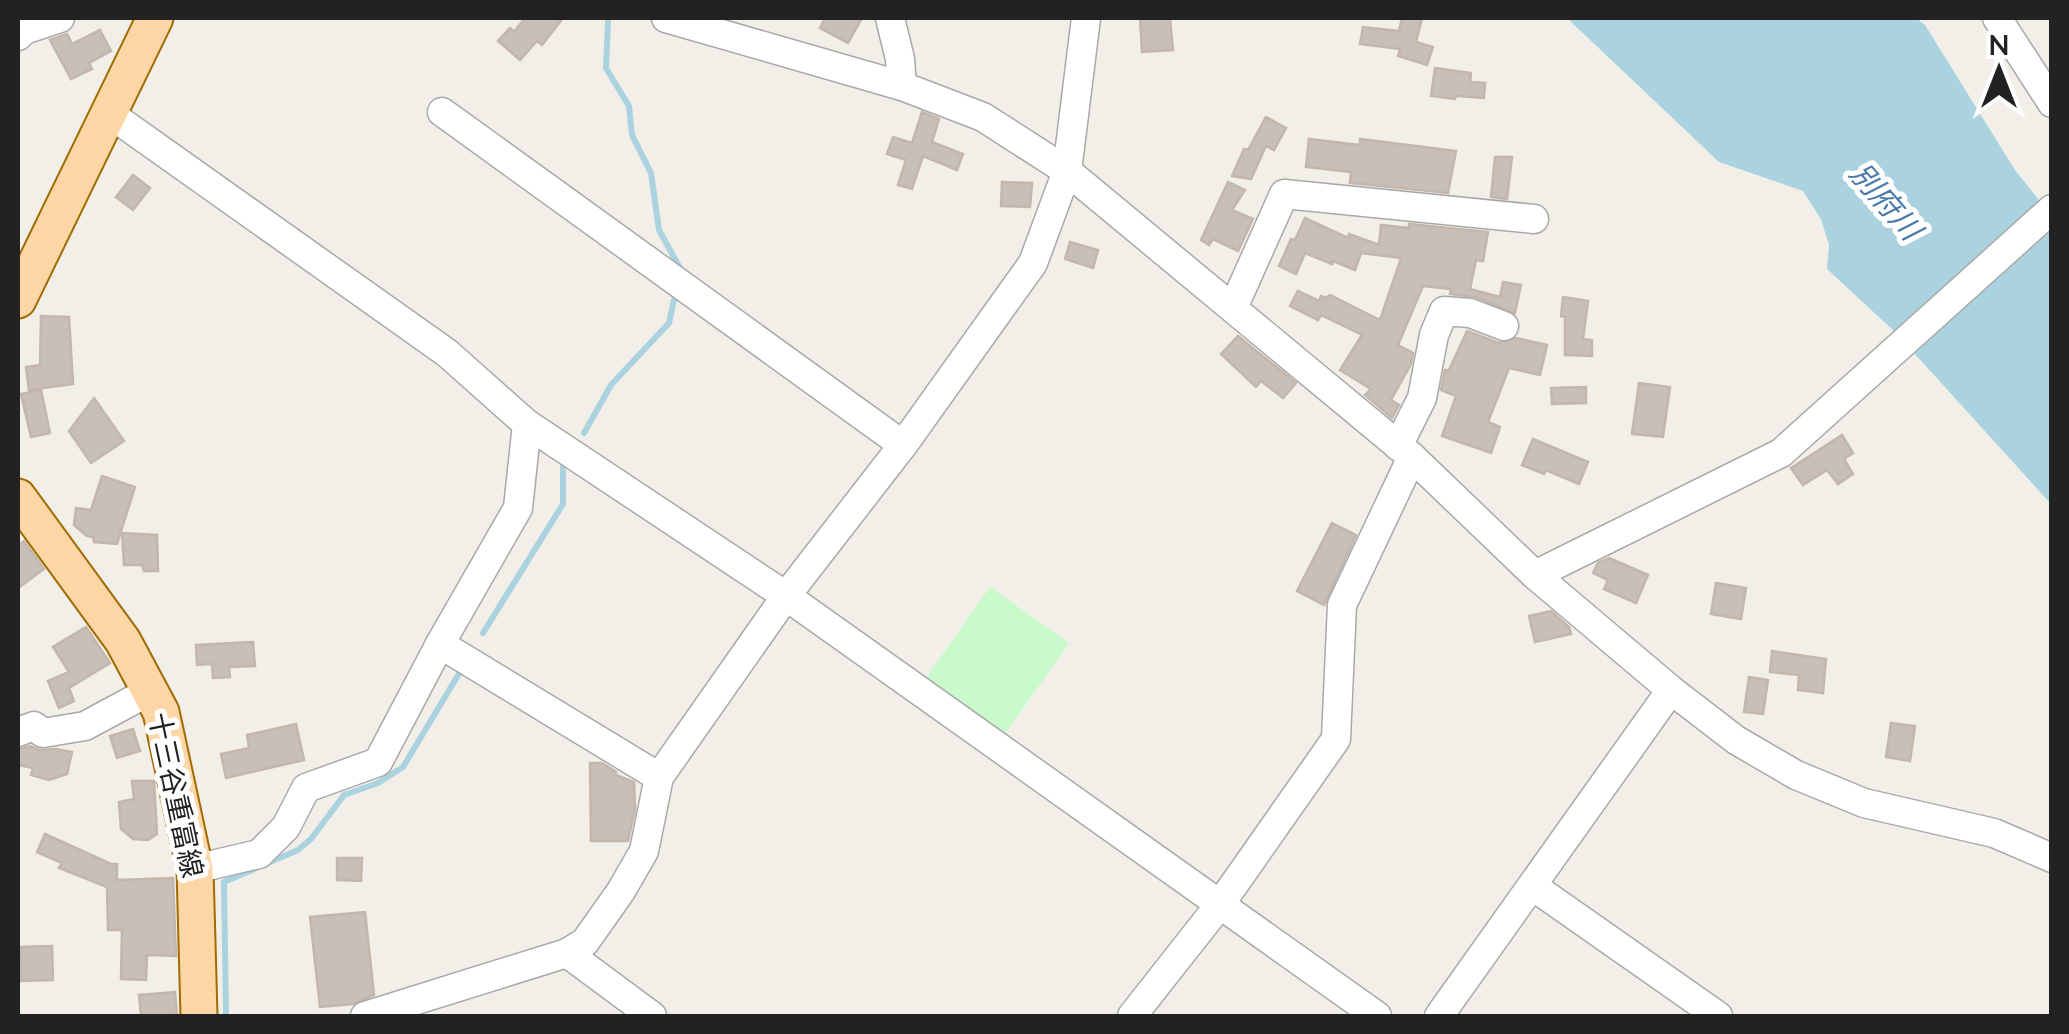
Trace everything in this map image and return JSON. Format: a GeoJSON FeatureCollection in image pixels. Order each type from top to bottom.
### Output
{"type":"FeatureCollection","features":[{"type":"Feature","properties":{"kind":"main road"},"geometry":{"type":"LineString","coordinates":[[18,300],[155,18]]}},
{"type":"Feature","properties":{"kind":"main road","name":"十三谷重富線"},"geometry":{"type":"LineString","coordinates":[[18,496],[123,640],[161,712],[195,869],[200,1016]]}},
{"type":"Feature","properties":{"kind":"street"},"geometry":{"type":"LineString","coordinates":[[18,36],[24,30],[60,18]]}},
{"type":"Feature","properties":{"kind":"street"},"geometry":{"type":"LineString","coordinates":[[666,18],[749,29],[983,116],[1068,171],[1405,452],[1535,575],[1670,690],[1736,740],[1796,776],[1864,802],[1994,833],[2052,858]]}},
{"type":"Feature","properties":{"kind":"street"},"geometry":{"type":"LineString","coordinates":[[890,18],[902,86]]}},
{"type":"Feature","properties":{"kind":"street"},"geometry":{"type":"LineString","coordinates":[[364,1016],[567,952],[585,942],[644,851],[658,777],[786,596],[903,445],[1033,263],[1068,171],[1086,18]]}},
{"type":"Feature","properties":{"kind":"street"},"geometry":{"type":"LineString","coordinates":[[1998,18],[2052,103]]}},
{"type":"Feature","properties":{"kind":"street"},"geometry":{"type":"LineString","coordinates":[[442,112],[903,445]]}},
{"type":"Feature","properties":{"kind":"street"},"geometry":{"type":"LineString","coordinates":[[110,114],[448,354],[527,424],[786,596],[1377,1016]]}},
{"type":"Feature","properties":{"kind":"street"},"geometry":{"type":"LineString","coordinates":[[1232,308],[1284,194],[1534,218]]}},
{"type":"Feature","properties":{"kind":"street"},"geometry":{"type":"LineString","coordinates":[[1535,575],[1781,453],[2052,208]]}},
{"type":"Feature","properties":{"kind":"street"},"geometry":{"type":"LineString","coordinates":[[1132,1016],[1221,903],[1336,739],[1342,605],[1405,452],[1444,311],[1470,313],[1504,326]]}},
{"type":"Feature","properties":{"kind":"street"},"geometry":{"type":"LineString","coordinates":[[195,869],[259,854],[286,826],[306,788],[378,762],[518,508],[527,424]]}},
{"type":"Feature","properties":{"kind":"street"},"geometry":{"type":"LineString","coordinates":[[440,644],[658,777]]}},
{"type":"Feature","properties":{"kind":"street"},"geometry":{"type":"LineString","coordinates":[[1439,1016],[1670,690]]}},
{"type":"Feature","properties":{"kind":"street"},"geometry":{"type":"LineString","coordinates":[[18,732],[34,726],[42,733],[73,730],[150,691]]}},
{"type":"Feature","properties":{"kind":"street"},"geometry":{"type":"LineString","coordinates":[[1534,886],[1718,1016]]}},
{"type":"Feature","properties":{"kind":"street"},"geometry":{"type":"LineString","coordinates":[[567,952],[652,1016]]}},
{"type":"Feature","properties":{"kind":"green space"},"geometry":{"type":"Polygon","coordinates":[[[990,587],[1069,643],[1005,734],[926,678],[990,587]]]}},
{"type":"Feature","properties":{"kind":"water","name":"別府川"},"geometry":{"type":"Polygon","coordinates":[[[1567,18],[1916,18],[1925,25],[2015,170],[2051,215],[2051,504],[1895,332],[1827,269],[1829,245],[1821,219],[1803,191],[1719,162],[1567,18]]]}},
{"type":"Feature","properties":{"kind":"building"},"geometry":{"type":"Polygon","coordinates":[[[525,18],[563,18],[542,45],[537,41],[520,60],[498,41],[510,28],[514,32],[525,18]]]}},
{"type":"Feature","properties":{"kind":"building"},"geometry":{"type":"Polygon","coordinates":[[[825,18],[862,18],[848,43],[820,28],[825,18]]]}},
{"type":"Feature","properties":{"kind":"building"},"geometry":{"type":"Polygon","coordinates":[[[1140,18],[1170,18],[1173,50],[1142,52],[1140,18]]]}},
{"type":"Feature","properties":{"kind":"building"},"geometry":{"type":"Polygon","coordinates":[[[1402,18],[1422,18],[1416,42],[1433,47],[1427,65],[1398,56],[1400,49],[1360,44],[1363,27],[1399,31],[1402,18]]]}},
{"type":"Feature","properties":{"kind":"building"},"geometry":{"type":"Polygon","coordinates":[[[100,30],[111,51],[89,63],[92,69],[71,79],[50,40],[67,34],[72,44],[100,30]]]}},
{"type":"Feature","properties":{"kind":"building"},"geometry":{"type":"Polygon","coordinates":[[[1435,68],[1471,73],[1470,82],[1485,83],[1484,98],[1431,96],[1435,68]]]}},
{"type":"Feature","properties":{"kind":"building"},"geometry":{"type":"Polygon","coordinates":[[[922,112],[939,119],[932,142],[963,154],[957,170],[923,156],[912,189],[898,185],[906,160],[887,154],[893,137],[912,143],[922,112]]]}},
{"type":"Feature","properties":{"kind":"building"},"geometry":{"type":"Polygon","coordinates":[[[1266,117],[1286,128],[1274,150],[1266,146],[1251,179],[1232,176],[1244,149],[1248,150],[1266,117]]]}},
{"type":"Feature","properties":{"kind":"building"},"geometry":{"type":"Polygon","coordinates":[[[1309,139],[1360,145],[1360,139],[1456,151],[1448,193],[1350,183],[1351,172],[1306,167],[1309,139]]]}},
{"type":"Feature","properties":{"kind":"building"},"geometry":{"type":"Polygon","coordinates":[[[1495,157],[1512,157],[1507,199],[1491,197],[1495,157]]]}},
{"type":"Feature","properties":{"kind":"building"},"geometry":{"type":"Polygon","coordinates":[[[133,175],[150,188],[133,210],[116,197],[133,175]]]}},
{"type":"Feature","properties":{"kind":"building"},"geometry":{"type":"Polygon","coordinates":[[[1002,182],[1032,183],[1030,207],[1001,206],[1002,182]]]}},
{"type":"Feature","properties":{"kind":"building"},"geometry":{"type":"Polygon","coordinates":[[[1228,182],[1245,190],[1232,210],[1253,219],[1238,251],[1213,239],[1209,245],[1201,240],[1228,182]]]}},
{"type":"Feature","properties":{"kind":"building"},"geometry":{"type":"Polygon","coordinates":[[[1305,218],[1348,238],[1349,234],[1379,245],[1381,225],[1488,232],[1483,261],[1476,260],[1470,289],[1500,297],[1503,282],[1521,285],[1515,313],[1476,297],[1450,294],[1451,289],[1423,286],[1398,345],[1413,353],[1391,400],[1399,405],[1392,418],[1365,395],[1371,389],[1340,370],[1362,335],[1321,315],[1318,320],[1290,306],[1298,291],[1319,301],[1321,296],[1330,295],[1380,320],[1401,258],[1361,253],[1355,270],[1305,253],[1296,274],[1279,266],[1305,218]]]}},
{"type":"Feature","properties":{"kind":"building"},"geometry":{"type":"Polygon","coordinates":[[[1070,242],[1098,250],[1093,268],[1065,259],[1070,242]]]}},
{"type":"Feature","properties":{"kind":"building"},"geometry":{"type":"Polygon","coordinates":[[[1563,297],[1588,301],[1583,339],[1592,340],[1592,356],[1565,355],[1563,297]]]}},
{"type":"Feature","properties":{"kind":"building"},"geometry":{"type":"Polygon","coordinates":[[[41,316],[69,317],[73,384],[29,390],[26,367],[40,365],[41,316]]]}},
{"type":"Feature","properties":{"kind":"building"},"geometry":{"type":"Polygon","coordinates":[[[1467,331],[1499,343],[1516,338],[1547,345],[1540,375],[1509,368],[1488,422],[1500,427],[1491,453],[1442,436],[1456,396],[1441,390],[1445,370],[1449,370],[1467,331]]]}},
{"type":"Feature","properties":{"kind":"building"},"geometry":{"type":"Polygon","coordinates":[[[1238,336],[1296,383],[1283,398],[1261,381],[1256,387],[1221,354],[1238,336]]]}},
{"type":"Feature","properties":{"kind":"building"},"geometry":{"type":"Polygon","coordinates":[[[1639,383],[1670,387],[1663,437],[1632,434],[1639,383]]]}},
{"type":"Feature","properties":{"kind":"building"},"geometry":{"type":"Polygon","coordinates":[[[1586,387],[1586,403],[1552,404],[1551,388],[1586,387]]]}},
{"type":"Feature","properties":{"kind":"building"},"geometry":{"type":"Polygon","coordinates":[[[41,390],[50,433],[31,437],[21,394],[41,390]]]}},
{"type":"Feature","properties":{"kind":"building"},"geometry":{"type":"Polygon","coordinates":[[[94,398],[124,441],[91,463],[69,431],[94,398]]]}},
{"type":"Feature","properties":{"kind":"building"},"geometry":{"type":"Polygon","coordinates":[[[1842,435],[1853,453],[1844,459],[1853,474],[1838,484],[1827,470],[1803,485],[1791,468],[1842,435]]]}},
{"type":"Feature","properties":{"kind":"building"},"geometry":{"type":"Polygon","coordinates":[[[1533,439],[1588,462],[1579,484],[1522,465],[1533,439]]]}},
{"type":"Feature","properties":{"kind":"building"},"geometry":{"type":"Polygon","coordinates":[[[102,476],[135,487],[117,544],[94,542],[93,537],[74,525],[76,508],[91,510],[102,476]]]}},
{"type":"Feature","properties":{"kind":"building"},"geometry":{"type":"Polygon","coordinates":[[[1332,523],[1356,535],[1324,605],[1297,591],[1332,523]]]}},
{"type":"Feature","properties":{"kind":"building"},"geometry":{"type":"Polygon","coordinates":[[[122,533],[157,535],[158,571],[144,571],[142,565],[124,565],[122,533]]]}},
{"type":"Feature","properties":{"kind":"building"},"geometry":{"type":"Polygon","coordinates":[[[24,541],[44,569],[18,588],[18,546],[24,541]]]}},
{"type":"Feature","properties":{"kind":"building"},"geometry":{"type":"Polygon","coordinates":[[[1609,558],[1648,575],[1636,603],[1604,589],[1608,580],[1593,573],[1598,563],[1609,558]]]}},
{"type":"Feature","properties":{"kind":"building"},"geometry":{"type":"Polygon","coordinates":[[[1716,583],[1746,588],[1741,619],[1711,614],[1716,583]]]}},
{"type":"Feature","properties":{"kind":"building"},"geometry":{"type":"Polygon","coordinates":[[[1551,611],[1569,627],[1571,634],[1535,642],[1529,616],[1551,611]]]}},
{"type":"Feature","properties":{"kind":"building"},"geometry":{"type":"Polygon","coordinates":[[[86,627],[110,663],[69,688],[74,701],[59,708],[48,681],[69,672],[53,647],[86,627]]]}},
{"type":"Feature","properties":{"kind":"building"},"geometry":{"type":"Polygon","coordinates":[[[253,642],[255,666],[229,667],[230,677],[213,678],[212,664],[197,665],[196,645],[253,642]]]}},
{"type":"Feature","properties":{"kind":"building"},"geometry":{"type":"Polygon","coordinates":[[[1772,651],[1826,659],[1823,693],[1798,690],[1799,675],[1770,672],[1772,651]]]}},
{"type":"Feature","properties":{"kind":"building"},"geometry":{"type":"Polygon","coordinates":[[[1749,677],[1768,680],[1763,714],[1744,712],[1749,677]]]}},
{"type":"Feature","properties":{"kind":"building"},"geometry":{"type":"Polygon","coordinates":[[[1891,723],[1915,726],[1910,761],[1886,757],[1891,723]]]}},
{"type":"Feature","properties":{"kind":"building"},"geometry":{"type":"Polygon","coordinates":[[[296,724],[304,760],[226,778],[221,754],[249,748],[247,735],[296,724]]]}},
{"type":"Feature","properties":{"kind":"building"},"geometry":{"type":"Polygon","coordinates":[[[133,729],[140,751],[117,758],[110,736],[133,729]]]}},
{"type":"Feature","properties":{"kind":"building"},"geometry":{"type":"Polygon","coordinates":[[[31,746],[72,752],[67,774],[49,780],[31,775],[33,768],[18,765],[18,749],[31,746]]]}},
{"type":"Feature","properties":{"kind":"building"},"geometry":{"type":"Polygon","coordinates":[[[590,763],[602,763],[616,775],[634,782],[635,809],[628,841],[591,841],[590,763]]]}},
{"type":"Feature","properties":{"kind":"building"},"geometry":{"type":"Polygon","coordinates":[[[132,781],[154,781],[157,834],[148,840],[133,839],[121,829],[119,802],[134,799],[132,781]]]}},
{"type":"Feature","properties":{"kind":"building"},"geometry":{"type":"Polygon","coordinates":[[[45,834],[117,864],[117,880],[173,878],[176,956],[147,955],[146,980],[121,979],[122,930],[108,930],[107,887],[59,868],[62,863],[37,852],[45,834]]]}},
{"type":"Feature","properties":{"kind":"building"},"geometry":{"type":"Polygon","coordinates":[[[337,858],[362,858],[361,881],[337,880],[337,858]]]}},
{"type":"Feature","properties":{"kind":"building"},"geometry":{"type":"Polygon","coordinates":[[[365,912],[374,995],[353,1004],[320,1007],[310,917],[365,912]]]}},
{"type":"Feature","properties":{"kind":"building"},"geometry":{"type":"Polygon","coordinates":[[[52,946],[53,980],[21,981],[20,947],[52,946]]]}},
{"type":"Feature","properties":{"kind":"building"},"geometry":{"type":"Polygon","coordinates":[[[175,992],[177,1016],[141,1016],[139,995],[175,992]]]}},
{"type":"Feature","properties":{"kind":"waterway"},"geometry":{"type":"LineString","coordinates":[[608,22],[606,68],[629,106],[632,135],[651,173],[659,230],[681,270]]}},
{"type":"Feature","properties":{"kind":"waterway"},"geometry":{"type":"LineString","coordinates":[[584,433],[611,385],[669,323],[674,300]]}},
{"type":"Feature","properties":{"kind":"waterway"},"geometry":{"type":"LineString","coordinates":[[483,633],[563,504],[563,466]]}},
{"type":"Feature","properties":{"kind":"waterway"},"geometry":{"type":"LineString","coordinates":[[226,1016],[224,882],[298,850],[344,795],[378,783],[403,767],[463,667]]}}]}
